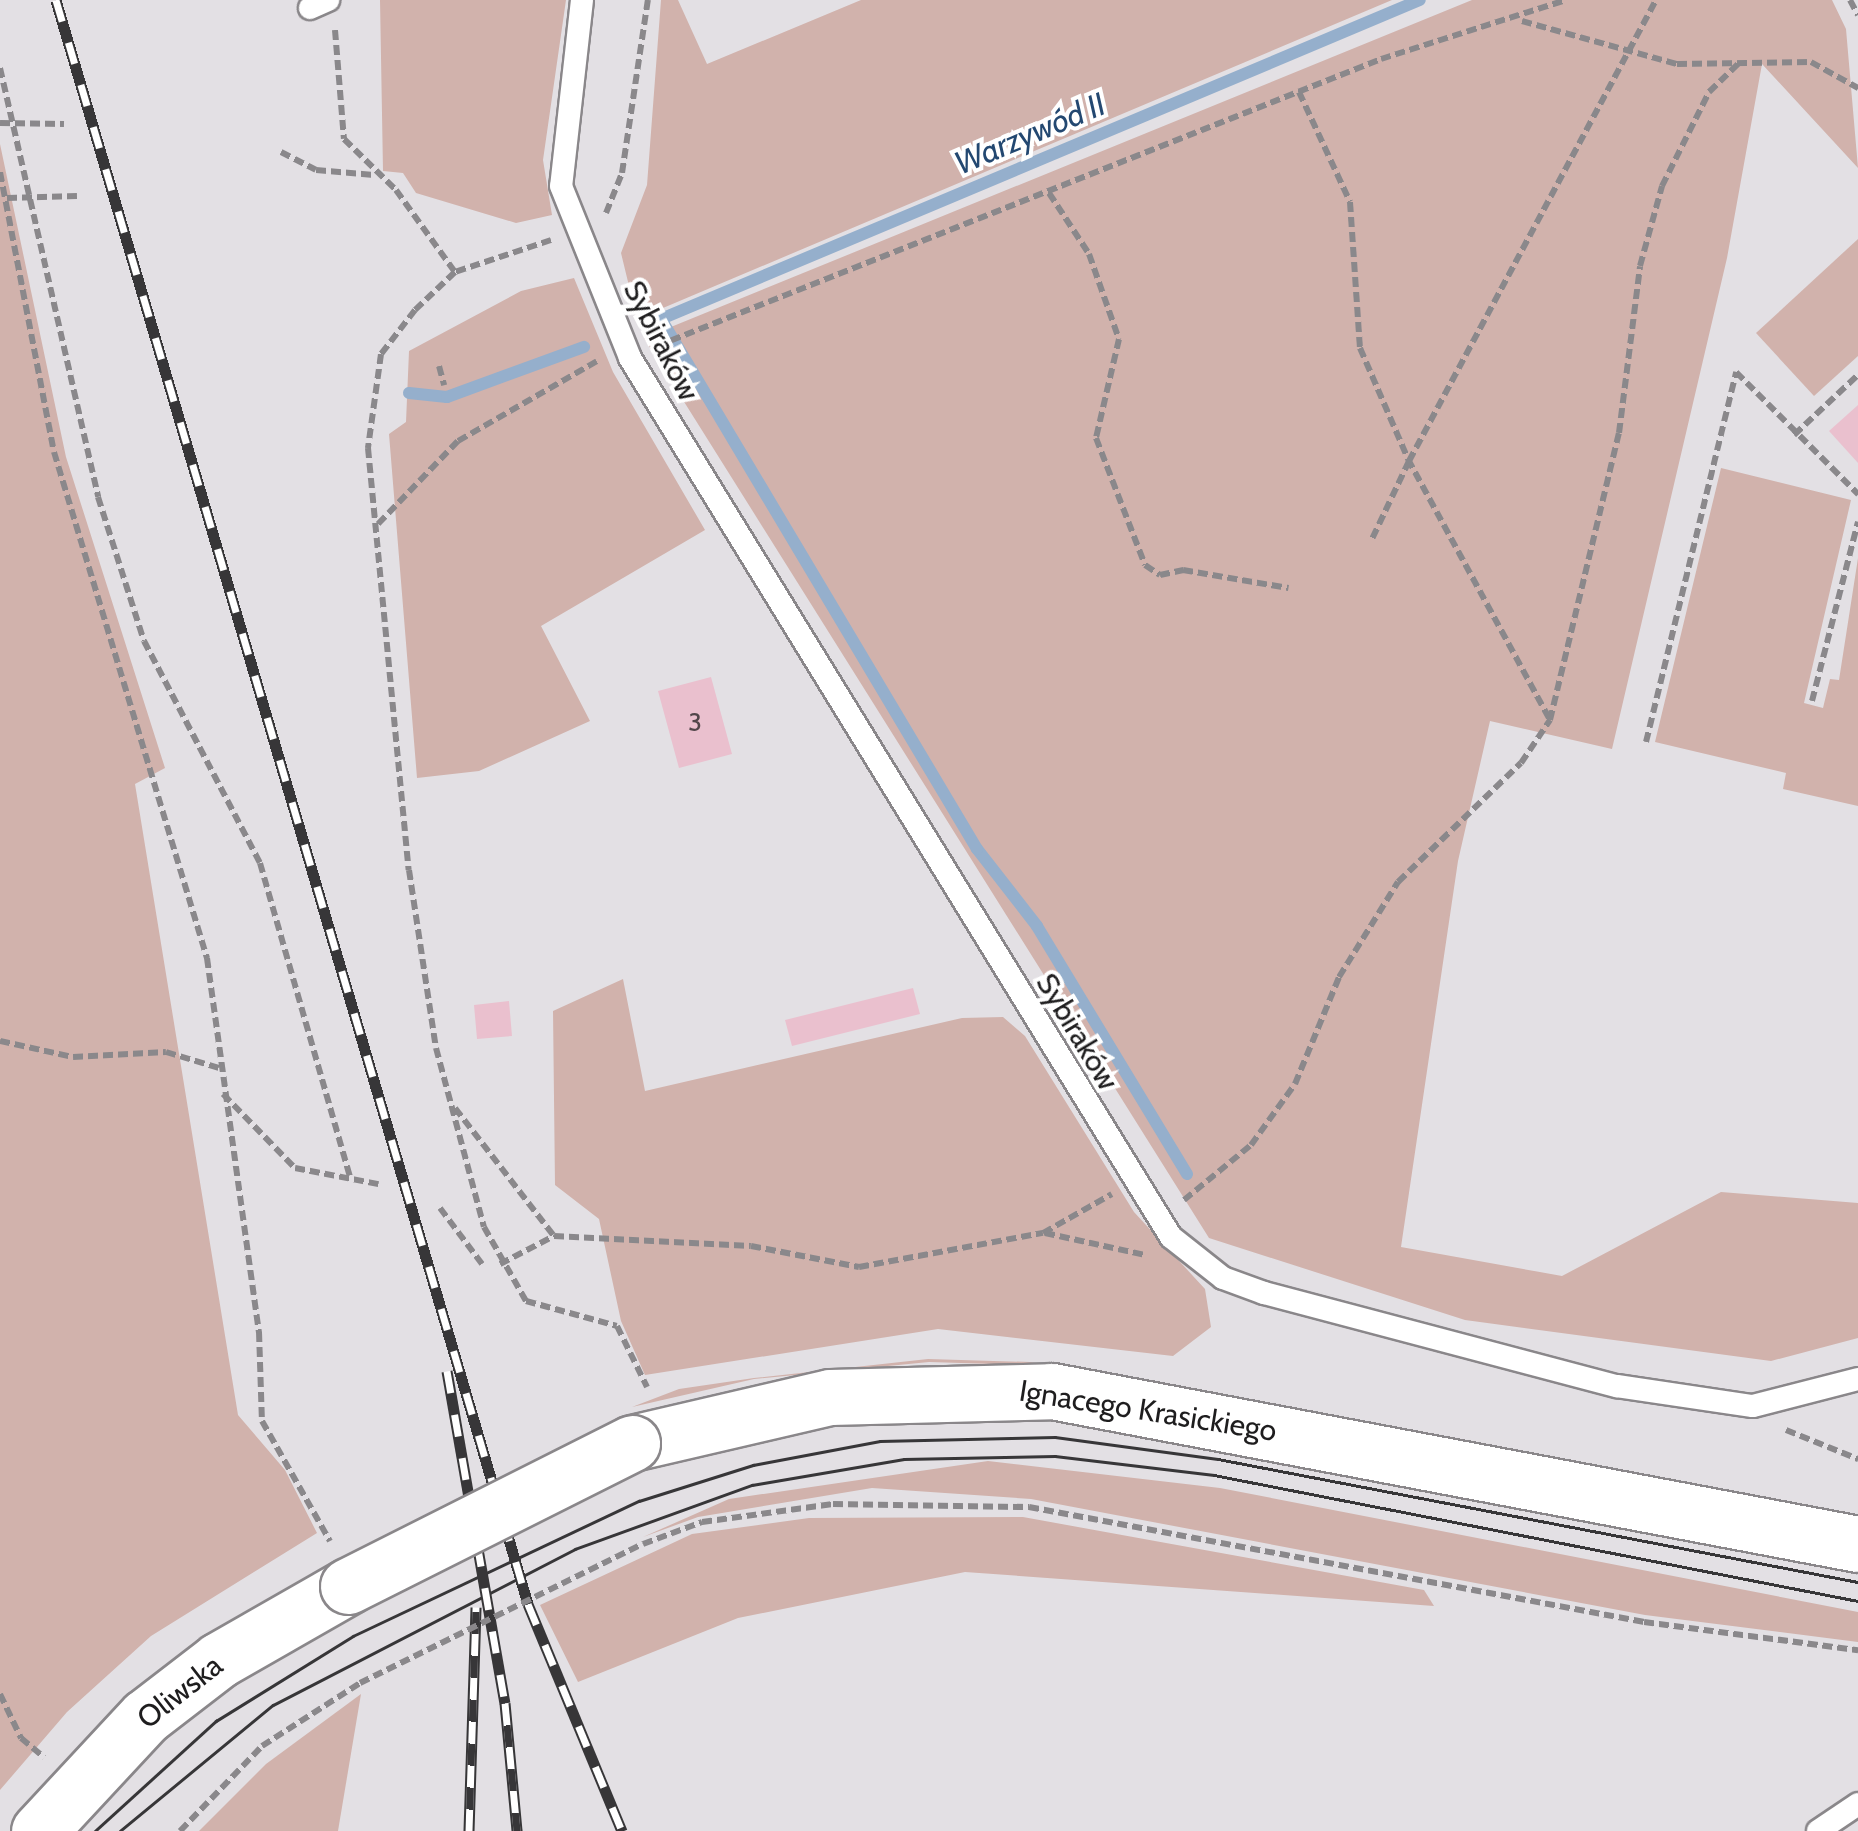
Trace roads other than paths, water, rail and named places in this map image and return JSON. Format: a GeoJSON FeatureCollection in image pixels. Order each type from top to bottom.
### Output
{"type":"FeatureCollection","features":[{"type":"Feature","properties":{"kind":"street","name":"Ignacego Krasickiego"},"geometry":{"type":"LineString","coordinates":[[339,1563],[632,1444],[830,1397],[1052,1391],[1858,1544]]}},
{"type":"Feature","properties":{"kind":"street","name":"Oliwska"},"geometry":{"type":"LineString","coordinates":[[39,1831],[145,1717],[339,1563]]}},
{"type":"Feature","properties":{"kind":"lane","name":"Sybiraków"},"geometry":{"type":"LineString","coordinates":[[582,0],[561,123],[561,186],[575,234],[627,351],[1130,1175],[1158,1218],[1196,1260],[1264,1292],[1598,1381],[1753,1406],[1858,1379]]}},
{"type":"Feature","properties":{"kind":"lane"},"geometry":{"type":"LineString","coordinates":[[1818,1831],[1858,1804]]}},
{"type":"Feature","properties":{"kind":"waterway"},"geometry":{"type":"LineString","coordinates":[[1187,1174],[1037,926],[977,849],[661,319],[1420,0]]}},
{"type":"Feature","properties":{"kind":"waterway","name":"Warzywód II"},"geometry":{"type":"LineString","coordinates":[[409,393],[447,397],[584,347]]}},
{"type":"Feature","properties":{"kind":"tram line"},"geometry":{"type":"LineString","coordinates":[[95,1831],[216,1721],[353,1636],[639,1501],[753,1465],[880,1441],[1055,1437],[1218,1459],[1858,1582]]}},
{"type":"Feature","properties":{"kind":"tram line"},"geometry":{"type":"LineString","coordinates":[[120,1831],[273,1705],[575,1549],[752,1485],[904,1459],[1055,1456],[1214,1475],[1858,1601]]}},
{"type":"Feature","properties":{"kind":"railway"},"geometry":{"type":"LineString","coordinates":[[56,0],[528,1604],[622,1831]]}},
{"type":"Feature","properties":{"kind":"railway"},"geometry":{"type":"LineString","coordinates":[[447,1371],[505,1703],[517,1831]]}},
{"type":"Feature","properties":{"kind":"railway"},"geometry":{"type":"LineString","coordinates":[[469,1831],[476,1607]]}}]}
